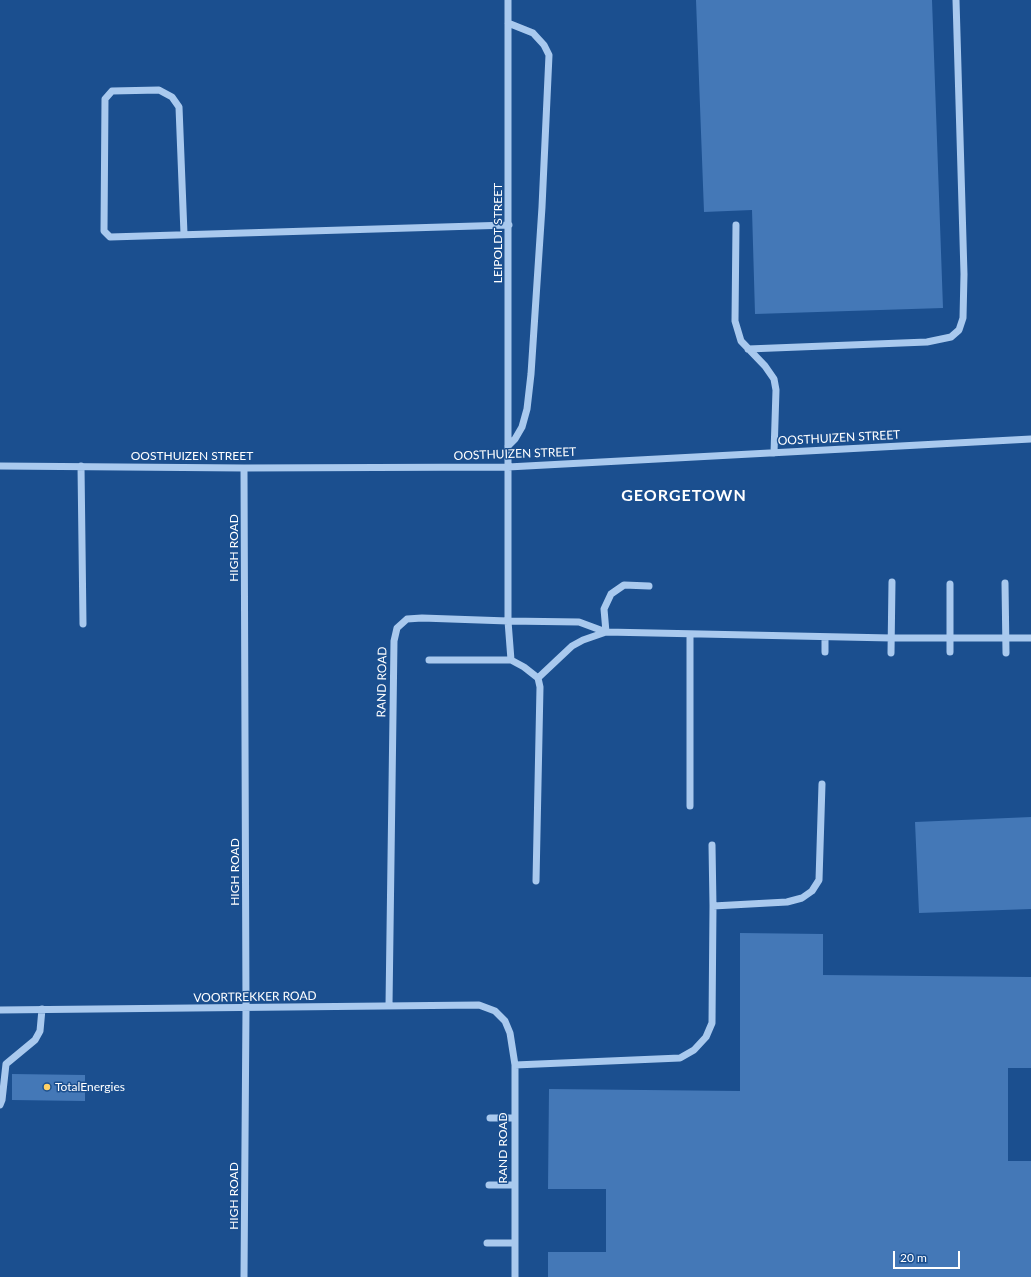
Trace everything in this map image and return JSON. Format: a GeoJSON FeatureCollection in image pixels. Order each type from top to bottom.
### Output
{"type":"FeatureCollection","features":[{"type":"Feature","properties":{"kind":"street","name":"LEIPOLDT STREET"},"geometry":{"type":"LineString","coordinates":[[508,0],[508,467]]}},
{"type":"Feature","properties":{"kind":"street"},"geometry":{"type":"LineString","coordinates":[[748,348],[927,342],[951,337],[959,330],[963,318],[964,274],[956,0]]}},
{"type":"Feature","properties":{"kind":"street"},"geometry":{"type":"LineString","coordinates":[[508,23],[533,32],[544,44],[549,55],[542,207],[531,374],[527,410],[522,427],[515,439],[508,446]]}},
{"type":"Feature","properties":{"kind":"street"},"geometry":{"type":"LineString","coordinates":[[184,234],[179,107],[172,97],[158,90],[112,91],[105,99],[104,231],[110,237],[509,225]]}},
{"type":"Feature","properties":{"kind":"street"},"geometry":{"type":"LineString","coordinates":[[736,225],[735,321],[741,341],[765,366],[774,379],[776,390],[774,453]]}},
{"type":"Feature","properties":{"kind":"street","name":"OOSTHUIZEN STREET"},"geometry":{"type":"LineString","coordinates":[[0,466],[244,468],[508,467],[1031,439]]}},
{"type":"Feature","properties":{"kind":"street"},"geometry":{"type":"LineString","coordinates":[[81,466],[83,624]]}},
{"type":"Feature","properties":{"kind":"street"},"geometry":{"type":"LineString","coordinates":[[508,467],[508,622],[510,660]]}},
{"type":"Feature","properties":{"kind":"street","name":"HIGH ROAD"},"geometry":{"type":"LineString","coordinates":[[244,468],[246,1008],[244,1277]]}},
{"type":"Feature","properties":{"kind":"street"},"geometry":{"type":"LineString","coordinates":[[890,653],[892,582]]}},
{"type":"Feature","properties":{"kind":"street"},"geometry":{"type":"LineString","coordinates":[[1004,583],[1006,653]]}},
{"type":"Feature","properties":{"kind":"street"},"geometry":{"type":"LineString","coordinates":[[950,584],[950,652]]}},
{"type":"Feature","properties":{"kind":"street"},"geometry":{"type":"LineString","coordinates":[[606,632],[604,609],[611,594],[624,586],[650,586]]}},
{"type":"Feature","properties":{"kind":"street","name":"RAND ROAD"},"geometry":{"type":"LineString","coordinates":[[389,1005],[394,641],[397,628],[407,620],[422,618],[508,622]]}},
{"type":"Feature","properties":{"kind":"street"},"geometry":{"type":"LineString","coordinates":[[508,622],[579,622],[606,632],[891,638],[1031,638]]}},
{"type":"Feature","properties":{"kind":"street"},"geometry":{"type":"LineString","coordinates":[[538,678],[572,646],[583,640],[606,632]]}},
{"type":"Feature","properties":{"kind":"street"},"geometry":{"type":"LineString","coordinates":[[690,634],[690,806]]}},
{"type":"Feature","properties":{"kind":"street"},"geometry":{"type":"LineString","coordinates":[[825,637],[825,652]]}},
{"type":"Feature","properties":{"kind":"street"},"geometry":{"type":"LineString","coordinates":[[429,660],[510,660],[524,666],[538,678],[540,687],[536,881]]}},
{"type":"Feature","properties":{"kind":"street"},"geometry":{"type":"LineString","coordinates":[[712,906],[787,902],[802,898],[812,891],[819,880],[822,784]]}},
{"type":"Feature","properties":{"kind":"street"},"geometry":{"type":"LineString","coordinates":[[514,1065],[680,1058],[694,1050],[706,1037],[712,1023],[712,845]]}},
{"type":"Feature","properties":{"kind":"street","name":"VOORTREKKER ROAD"},"geometry":{"type":"LineString","coordinates":[[0,1010],[480,1005],[495,1011],[505,1021]]}},
{"type":"Feature","properties":{"kind":"street"},"geometry":{"type":"LineString","coordinates":[[0,1105],[2,1100],[3,1064],[35,1040],[40,1030],[42,1009]]}},
{"type":"Feature","properties":{"kind":"street","name":"RAND ROAD"},"geometry":{"type":"LineString","coordinates":[[505,1021],[510,1033],[514,1065],[515,1277]]}},
{"type":"Feature","properties":{"kind":"street"},"geometry":{"type":"LineString","coordinates":[[490,1118],[514,1118]]}},
{"type":"Feature","properties":{"kind":"street"},"geometry":{"type":"LineString","coordinates":[[489,1185],[514,1185]]}},
{"type":"Feature","properties":{"kind":"street"},"geometry":{"type":"LineString","coordinates":[[487,1243],[515,1243]]}},
{"type":"Feature","properties":{"kind":"building"},"geometry":{"type":"Polygon","coordinates":[[[696,0],[932,0],[943,308],[755,314],[752,210],[704,212],[696,0]]]}},
{"type":"Feature","properties":{"kind":"building"},"geometry":{"type":"Polygon","coordinates":[[[1031,817],[1031,909],[919,913],[915,822],[1031,817]]]}},
{"type":"Feature","properties":{"kind":"building"},"geometry":{"type":"Polygon","coordinates":[[[740,933],[823,934],[823,975],[1031,977],[1031,1068],[1008,1068],[1008,1161],[1031,1161],[1031,1277],[548,1277],[548,1252],[606,1252],[606,1189],[548,1189],[549,1089],[740,1091],[740,933]]]}},
{"type":"Feature","properties":{"kind":"building"},"geometry":{"type":"Polygon","coordinates":[[[12,1074],[85,1075],[85,1101],[12,1100],[12,1074]]]}},
{"type":"Feature","properties":{"kind":"place","name":"TotalEnergies"},"geometry":{"type":"Point","coordinates":[47,1087]}},
{"type":"Feature","properties":{"kind":"district","name":"GEORGETOWN"},"geometry":{"type":"Point","coordinates":[684,496]}}]}
